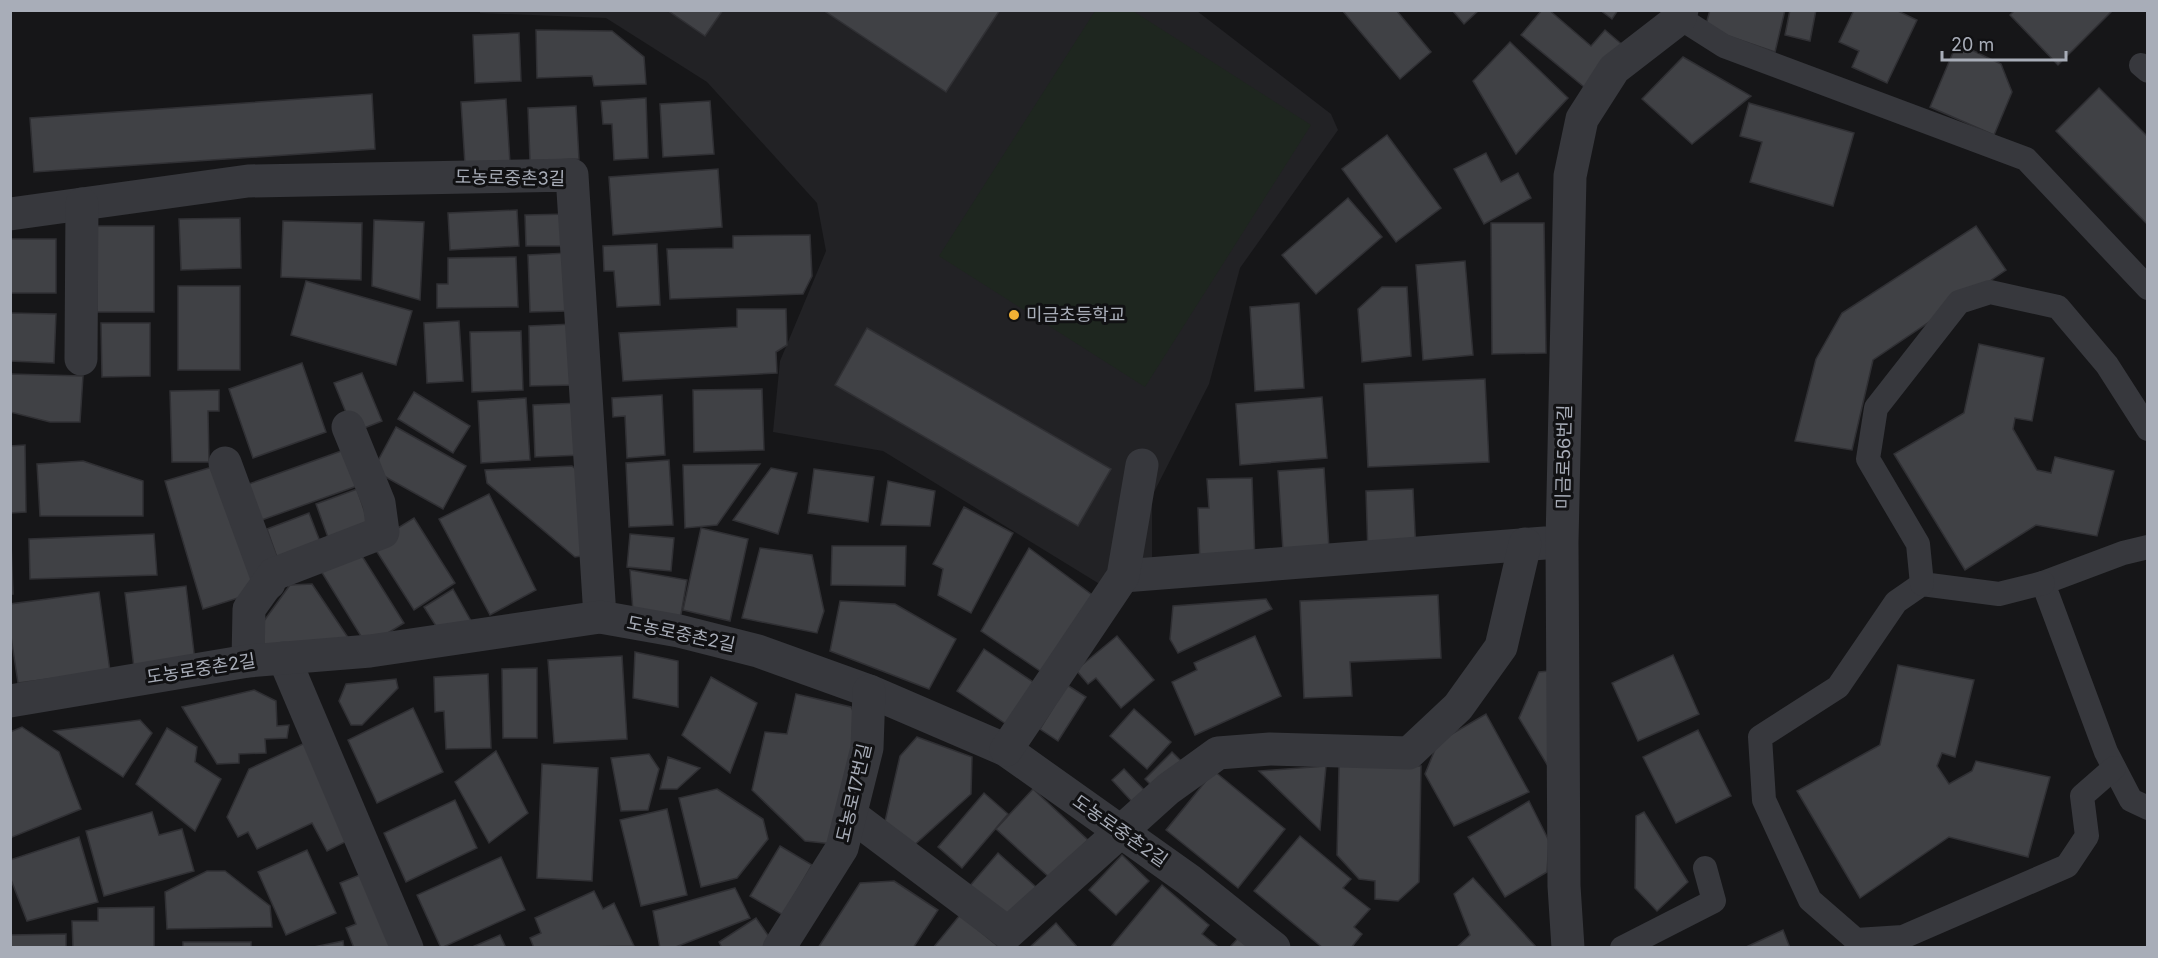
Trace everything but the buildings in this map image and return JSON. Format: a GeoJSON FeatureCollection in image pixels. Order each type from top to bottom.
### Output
{"type":"FeatureCollection","features":[{"type":"Feature","properties":{"kind":"street","name":"미금로56번길"},"geometry":{"type":"LineString","coordinates":[[1568,948],[1564,886],[1562,542],[1570,176],[1582,119],[1614,69],[1681,14]]}},
{"type":"Feature","properties":{"kind":"street","name":"도농로중촌3길"},"geometry":{"type":"LineString","coordinates":[[10,214],[248,181],[572,175],[600,617]]}},
{"type":"Feature","properties":{"kind":"street"},"geometry":{"type":"LineString","coordinates":[[81,359],[82,204]]}},
{"type":"Feature","properties":{"kind":"street"},"geometry":{"type":"LineString","coordinates":[[248,660],[249,609],[274,574],[383,532],[379,503],[348,427]]}},
{"type":"Feature","properties":{"kind":"street"},"geometry":{"type":"LineString","coordinates":[[225,463],[269,583]]}},
{"type":"Feature","properties":{"kind":"street"},"geometry":{"type":"LineString","coordinates":[[1006,750],[1123,576],[1142,465]]}},
{"type":"Feature","properties":{"kind":"street"},"geometry":{"type":"LineString","coordinates":[[1123,576],[1562,542]]}},
{"type":"Feature","properties":{"kind":"street"},"geometry":{"type":"LineString","coordinates":[[851,815],[1008,933],[1167,789],[1218,753],[1270,750],[1409,753],[1458,708],[1501,647],[1525,544]]}},
{"type":"Feature","properties":{"kind":"street","name":"도농로중촌2길"},"geometry":{"type":"LineString","coordinates":[[10,701],[248,660],[370,651],[600,617],[679,631],[758,651],[869,692],[1006,750],[1189,880],[1274,948]]}},
{"type":"Feature","properties":{"kind":"street"},"geometry":{"type":"LineString","coordinates":[[284,658],[407,948]]}},
{"type":"Feature","properties":{"kind":"street","name":"도농로17번길"},"geometry":{"type":"LineString","coordinates":[[781,947],[842,848],[867,748],[869,692]]}},
{"type":"Feature","properties":{"kind":"lane"},"geometry":{"type":"LineString","coordinates":[[1681,14],[1724,46],[2026,159],[2148,288]]}},
{"type":"Feature","properties":{"kind":"lane"},"geometry":{"type":"LineString","coordinates":[[1922,584],[1918,544],[1868,459],[1876,408],[1959,302],[1990,292],[2058,307],[2107,365],[2148,429]]}},
{"type":"Feature","properties":{"kind":"lane"},"geometry":{"type":"LineString","coordinates":[[2114,768],[2082,796],[2087,836],[2067,866],[1903,938],[1856,940],[1810,900],[1764,800],[1760,737],[1838,687],[1896,602],[1922,584],[1999,594],[2043,583],[2123,553],[2148,547]]}},
{"type":"Feature","properties":{"kind":"lane"},"geometry":{"type":"LineString","coordinates":[[2043,583],[2106,752],[2131,800],[2148,808]]}},
{"type":"Feature","properties":{"kind":"lane"},"geometry":{"type":"LineString","coordinates":[[1622,948],[1714,901],[1705,868]]}},
{"type":"Feature","properties":{"kind":"shaded area","name":"미금초등학교"},"geometry":{"type":"Polygon","coordinates":[[[480,11],[1197,11],[1331,114],[1338,130],[1240,268],[1209,384],[1152,496],[1152,560],[1124,599],[883,451],[773,432],[780,361],[826,251],[817,203],[707,82],[606,18],[480,13],[480,11]]]}},
{"type":"Feature","properties":{"kind":"shaded area"},"geometry":{"type":"Polygon","coordinates":[[[1095,11],[1133,11],[1311,125],[1145,387],[939,256],[1095,11]]]}},
{"type":"Feature","properties":{"kind":"place","name":"미금초등학교"},"geometry":{"type":"Point","coordinates":[1014,315]}}]}
